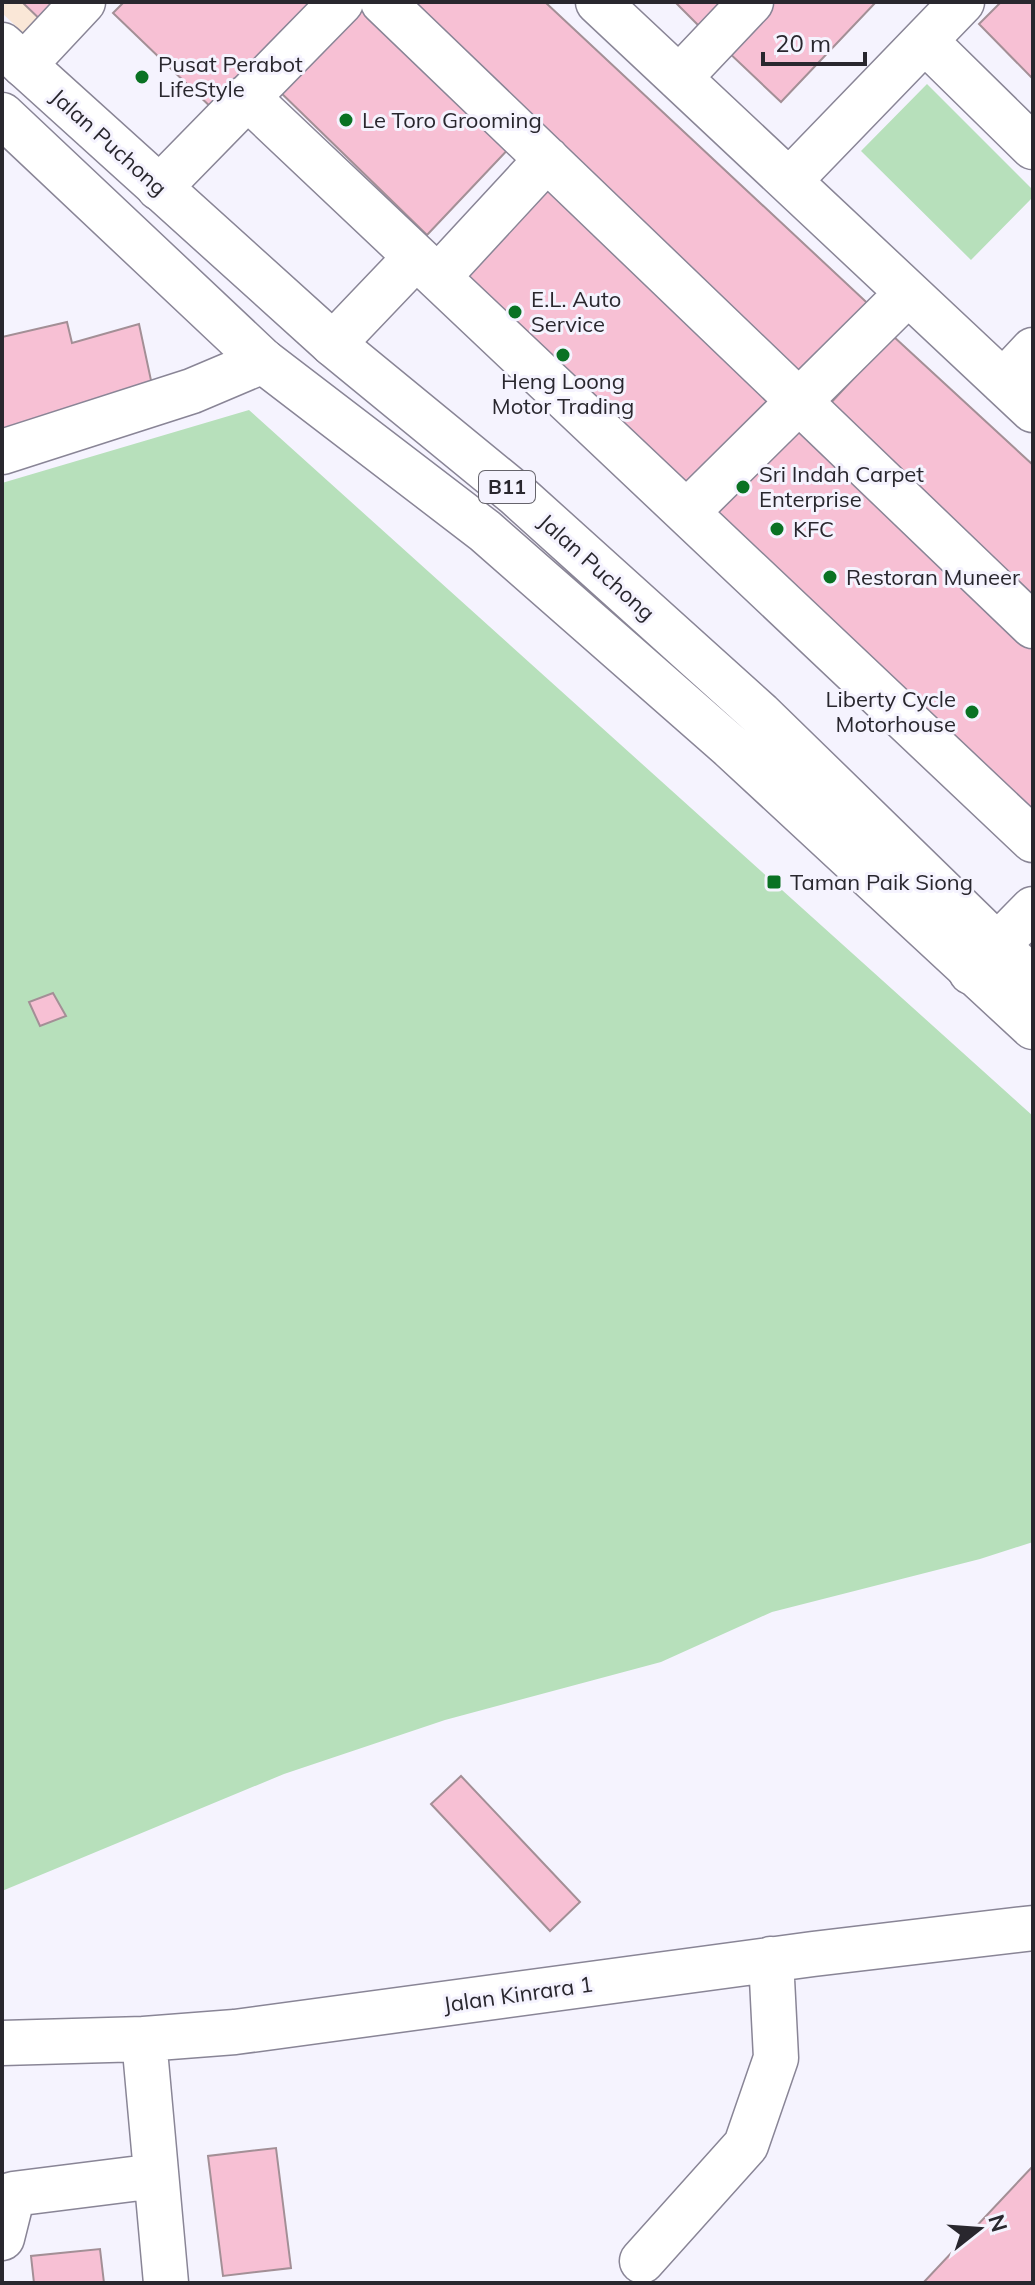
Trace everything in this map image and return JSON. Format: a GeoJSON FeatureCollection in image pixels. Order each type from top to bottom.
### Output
{"type":"FeatureCollection","features":[{"type":"Feature","properties":{"kind":"street"},"geometry":{"type":"LineString","coordinates":[[13,55],[83,2]]}},
{"type":"Feature","properties":{"kind":"street"},"geometry":{"type":"LineString","coordinates":[[159,188],[341,2]]}},
{"type":"Feature","properties":{"kind":"street"},"geometry":{"type":"LineString","coordinates":[[383,2],[1033,626]]}},
{"type":"Feature","properties":{"kind":"street"},"geometry":{"type":"LineString","coordinates":[[598,2],[1018,396],[1033,350]]}},
{"type":"Feature","properties":{"kind":"street"},"geometry":{"type":"LineString","coordinates":[[679,78],[751,2]]}},
{"type":"Feature","properties":{"kind":"street"},"geometry":{"type":"LineString","coordinates":[[789,181],[962,2]]}},
{"type":"Feature","properties":{"kind":"street"},"geometry":{"type":"LineString","coordinates":[[925,41],[1031,141]]}},
{"type":"Feature","properties":{"kind":"street","name":"Jalan Puchong"},"geometry":{"type":"LineString","coordinates":[[13,55],[333,344],[516,494],[748,703],[984,959],[1033,1027]]}},
{"type":"Feature","properties":{"kind":"street"},"geometry":{"type":"LineString","coordinates":[[247,97],[1033,840]]}},
{"type":"Feature","properties":{"kind":"street","name":"Jalan Puchong"},"geometry":{"type":"LineString","coordinates":[[2,115],[263,361],[485,531],[731,747],[984,959],[1033,980]]}},
{"type":"Feature","properties":{"kind":"street"},"geometry":{"type":"LineString","coordinates":[[333,344],[427,267],[547,159]]}},
{"type":"Feature","properties":{"kind":"street"},"geometry":{"type":"LineString","coordinates":[[688,511],[908,293]]}},
{"type":"Feature","properties":{"kind":"street"},"geometry":{"type":"LineString","coordinates":[[2,452],[192,391],[263,361]]}},
{"type":"Feature","properties":{"kind":"street"},"geometry":{"type":"LineString","coordinates":[[984,959],[1033,909]]}},
{"type":"Feature","properties":{"kind":"street","name":"Jalan Kinrara 1"},"geometry":{"type":"LineString","coordinates":[[2,2043],[144,2039],[235,2032],[771,1959],[1033,1928]]}},
{"type":"Feature","properties":{"kind":"street"},"geometry":{"type":"LineString","coordinates":[[642,2261],[746,2145],[776,2058],[771,1959]]}},
{"type":"Feature","properties":{"kind":"street"},"geometry":{"type":"LineString","coordinates":[[144,2039],[166,2283]]}},
{"type":"Feature","properties":{"kind":"street"},"geometry":{"type":"LineString","coordinates":[[2,2238],[13,2194],[156,2176]]}},
{"type":"Feature","properties":{"kind":"shaded area"},"geometry":{"type":"Polygon","coordinates":[[[2,2],[73,2],[34,43],[2,13],[2,2]]]}},
{"type":"Feature","properties":{"kind":"green space"},"geometry":{"type":"Polygon","coordinates":[[[927,84],[1033,190],[1033,197],[971,260],[861,151],[927,84]]]}},
{"type":"Feature","properties":{"kind":"green space"},"geometry":{"type":"Polygon","coordinates":[[[249,410],[1033,1116],[1033,1542],[980,1559],[772,1612],[661,1662],[445,1720],[284,1774],[2,1891],[2,483],[249,410]]]}},
{"type":"Feature","properties":{"kind":"building"},"geometry":{"type":"Polygon","coordinates":[[[22,2],[73,2],[49,28],[22,2]]]}},
{"type":"Feature","properties":{"kind":"building"},"geometry":{"type":"Polygon","coordinates":[[[124,2],[323,2],[217,113],[113,13],[124,2]]]}},
{"type":"Feature","properties":{"kind":"building"},"geometry":{"type":"Polygon","coordinates":[[[366,2],[513,144],[427,235],[274,86],[366,2]]]}},
{"type":"Feature","properties":{"kind":"building"},"geometry":{"type":"Polygon","coordinates":[[[402,2],[545,2],[878,313],[811,385],[402,2]]]}},
{"type":"Feature","properties":{"kind":"building"},"geometry":{"type":"Polygon","coordinates":[[[675,2],[723,2],[699,26],[675,2]]]}},
{"type":"Feature","properties":{"kind":"building"},"geometry":{"type":"Polygon","coordinates":[[[770,2],[876,2],[781,102],[725,49],[770,2]]]}},
{"type":"Feature","properties":{"kind":"building"},"geometry":{"type":"Polygon","coordinates":[[[1001,2],[1033,2],[1033,79],[979,24],[1001,2]]]}},
{"type":"Feature","properties":{"kind":"building"},"geometry":{"type":"Polygon","coordinates":[[[548,180],[774,395],[689,485],[463,271],[548,180]]]}},
{"type":"Feature","properties":{"kind":"building"},"geometry":{"type":"Polygon","coordinates":[[[67,322],[72,343],[139,324],[152,385],[2,430],[2,337],[67,322]]]}},
{"type":"Feature","properties":{"kind":"building"},"geometry":{"type":"Polygon","coordinates":[[[893,336],[1033,465],[1033,598],[827,407],[893,336]]]}},
{"type":"Feature","properties":{"kind":"building"},"geometry":{"type":"Polygon","coordinates":[[[798,416],[1033,641],[1033,816],[711,508],[798,416]]]}},
{"type":"Feature","properties":{"kind":"building"},"geometry":{"type":"Polygon","coordinates":[[[53,993],[66,1016],[40,1026],[29,1002],[53,993]]]}},
{"type":"Feature","properties":{"kind":"building"},"geometry":{"type":"Polygon","coordinates":[[[461,1776],[580,1902],[550,1931],[431,1804],[461,1776]]]}},
{"type":"Feature","properties":{"kind":"building"},"geometry":{"type":"Polygon","coordinates":[[[276,2148],[291,2268],[223,2276],[208,2156],[276,2148]]]}},
{"type":"Feature","properties":{"kind":"building"},"geometry":{"type":"Polygon","coordinates":[[[1033,2166],[1033,2283],[923,2283],[1033,2166]]]}},
{"type":"Feature","properties":{"kind":"building"},"geometry":{"type":"Polygon","coordinates":[[[100,2249],[104,2283],[34,2283],[31,2256],[100,2249]]]}},
{"type":"Feature","properties":{"kind":"place","name":"Pusat Perabot LifeStyle"},"geometry":{"type":"Point","coordinates":[142,77]}},
{"type":"Feature","properties":{"kind":"place","name":"Le Toro Grooming"},"geometry":{"type":"Point","coordinates":[346,120]}},
{"type":"Feature","properties":{"kind":"place","name":"E.L. Auto Service"},"geometry":{"type":"Point","coordinates":[515,312]}},
{"type":"Feature","properties":{"kind":"place","name":"Heng Loong Motor Trading"},"geometry":{"type":"Point","coordinates":[563,355]}},
{"type":"Feature","properties":{"kind":"place","name":"Sri Indah Carpet Enterprise"},"geometry":{"type":"Point","coordinates":[743,487]}},
{"type":"Feature","properties":{"kind":"place","name":"KFC"},"geometry":{"type":"Point","coordinates":[777,529]}},
{"type":"Feature","properties":{"kind":"place","name":"Restoran Muneer"},"geometry":{"type":"Point","coordinates":[830,577]}},
{"type":"Feature","properties":{"kind":"place","name":"Liberty Cycle Motorhouse"},"geometry":{"type":"Point","coordinates":[972,712]}},
{"type":"Feature","properties":{"kind":"place","name":"Taman Paik Siong"},"geometry":{"type":"Point","coordinates":[774,882]}}]}
